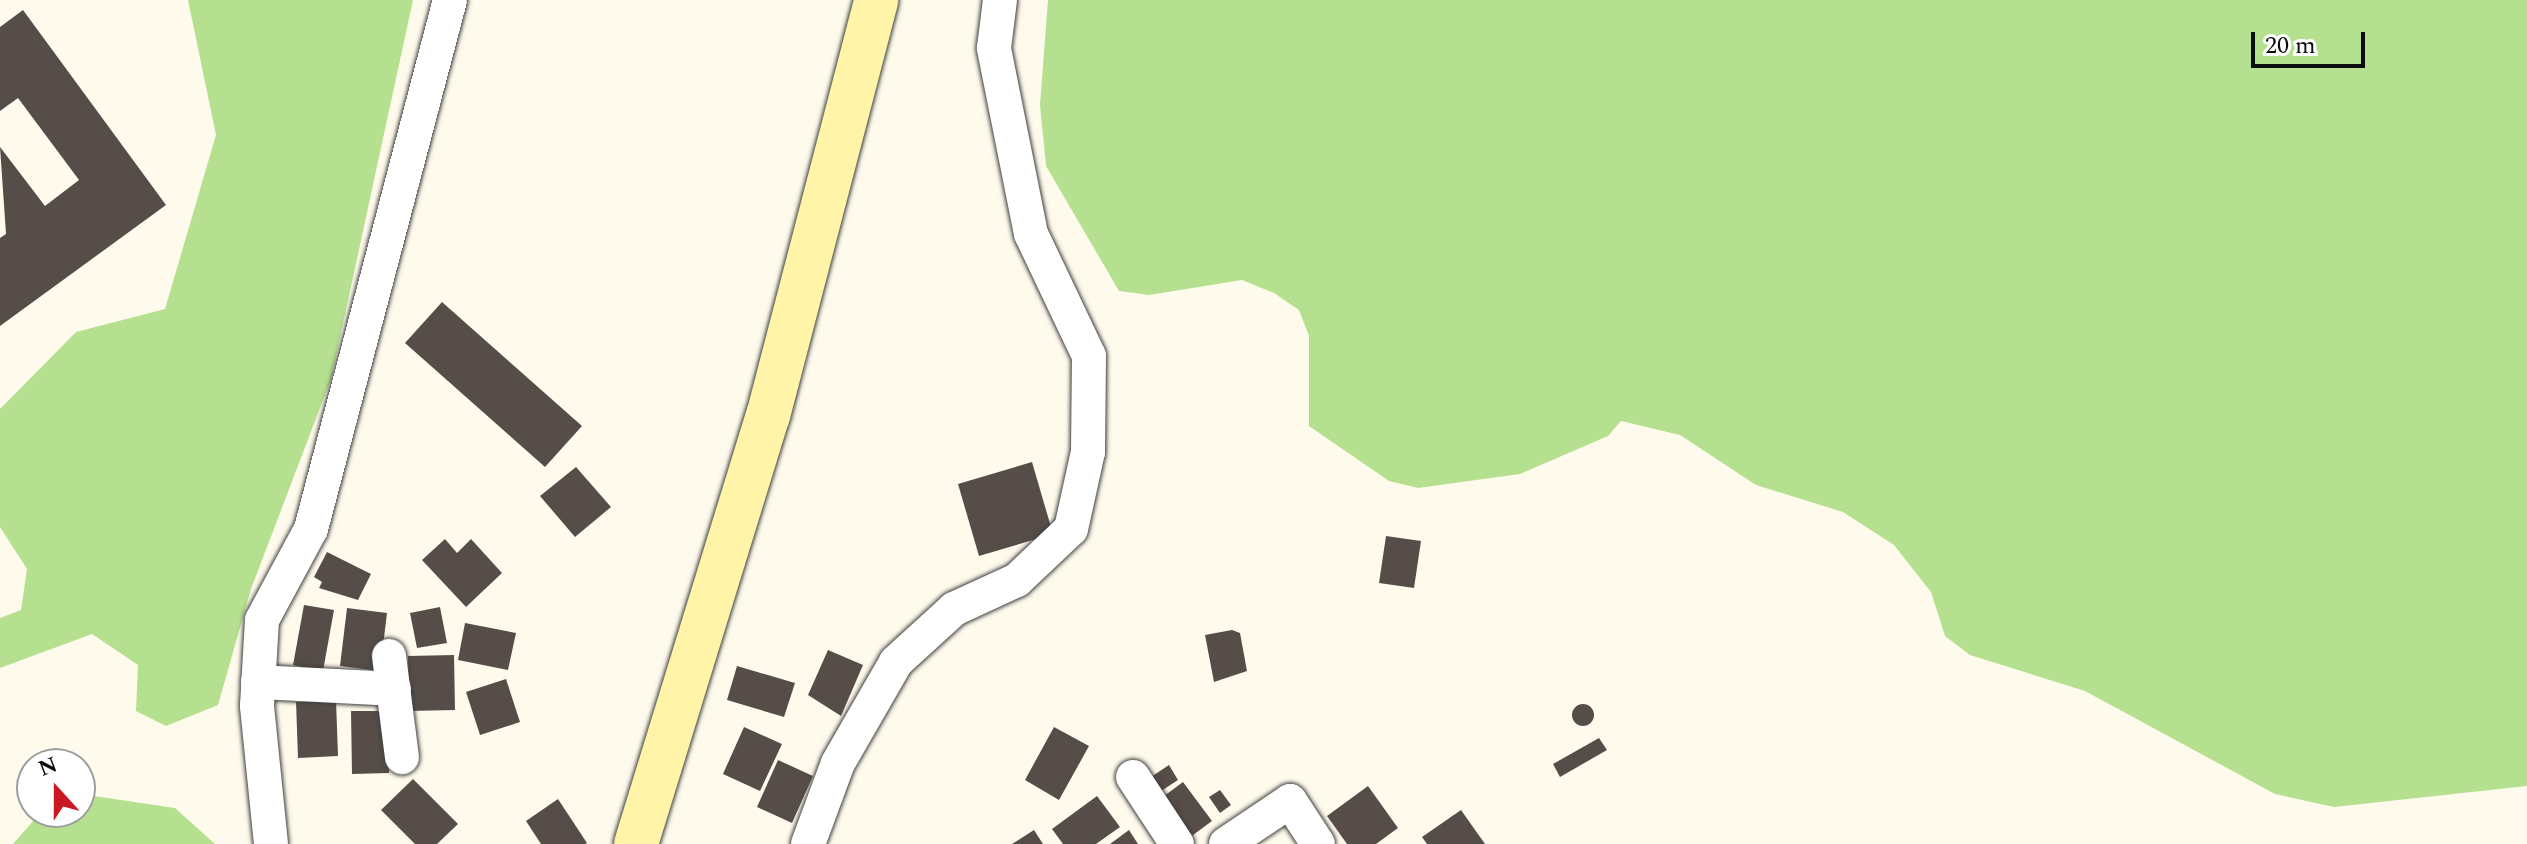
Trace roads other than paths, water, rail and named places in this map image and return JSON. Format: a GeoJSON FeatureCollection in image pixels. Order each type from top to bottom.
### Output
{"type":"FeatureCollection","features":[{"type":"Feature","properties":{"kind":"street"},"geometry":{"type":"LineString","coordinates":[[271,844],[258,682],[262,620],[311,529],[450,0]]}},
{"type":"Feature","properties":{"kind":"street"},"geometry":{"type":"LineString","coordinates":[[636,844],[768,416],[876,0]]}},
{"type":"Feature","properties":{"kind":"street"},"geometry":{"type":"LineString","coordinates":[[808,844],[838,763],[896,662],[954,609],[1017,580],[1071,529],[1088,452],[1089,356],[1031,234],[994,48],[1000,0]]}},
{"type":"Feature","properties":{"kind":"street"},"geometry":{"type":"LineString","coordinates":[[258,682],[392,672],[402,757]]}},
{"type":"Feature","properties":{"kind":"street"},"geometry":{"type":"LineString","coordinates":[[1133,777],[1177,844]]}},
{"type":"Feature","properties":{"kind":"street"},"geometry":{"type":"LineString","coordinates":[[1226,844],[1290,801],[1318,844]]}}]}
